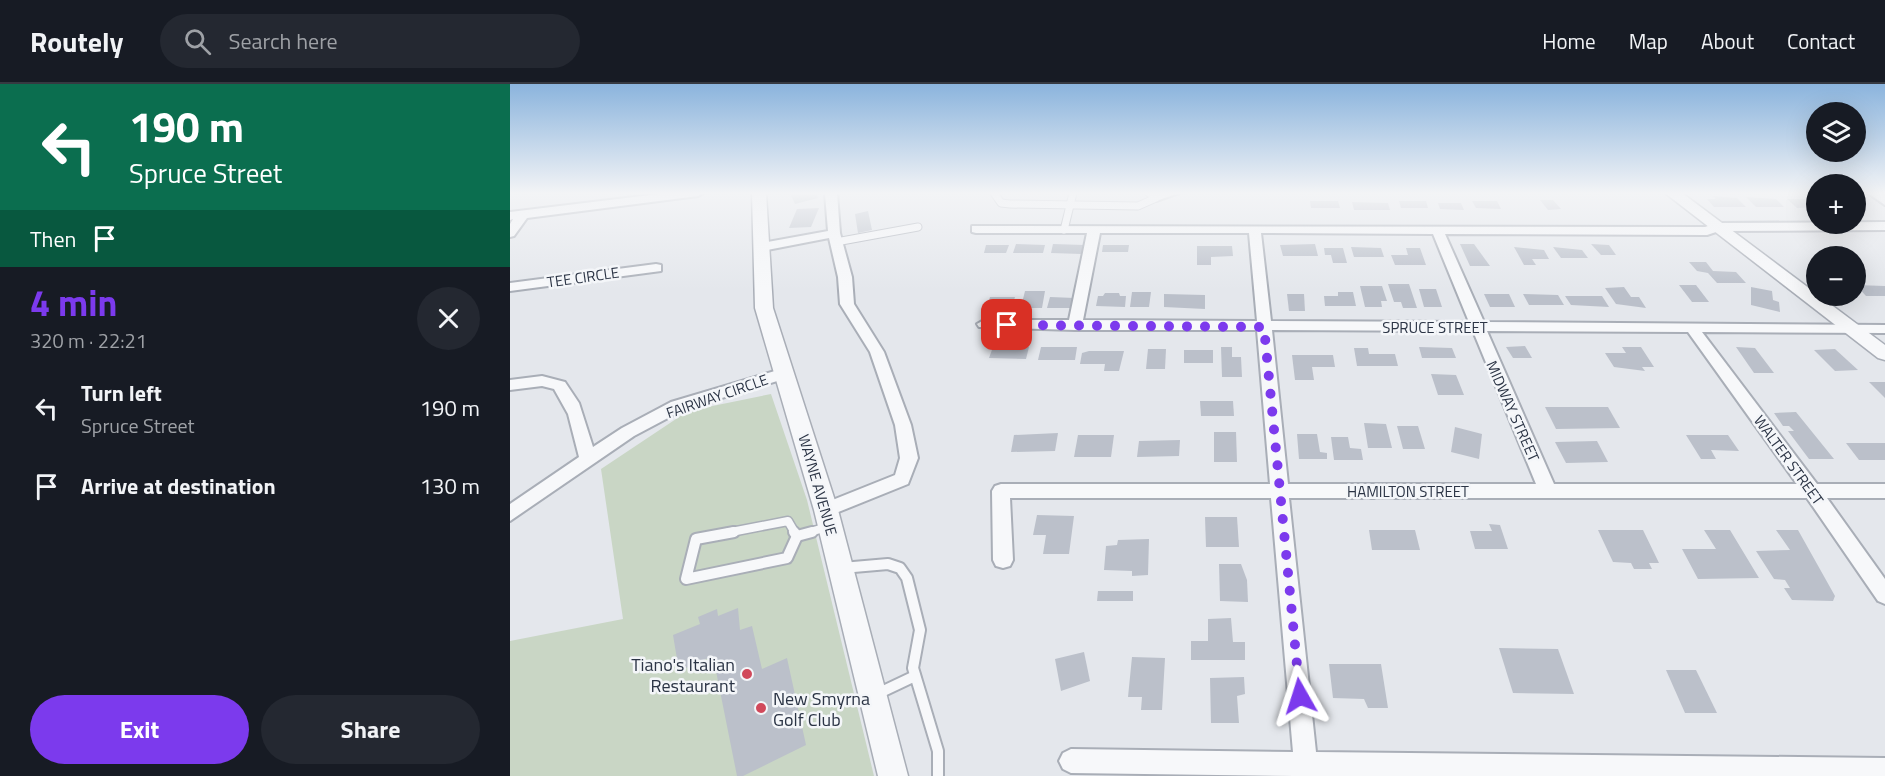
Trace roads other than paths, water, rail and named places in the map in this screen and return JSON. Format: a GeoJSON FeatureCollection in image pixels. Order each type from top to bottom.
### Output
{"type":"FeatureCollection","features":[{"type":"Feature","properties":{"kind":"street","name":"WAYNE AVENUE"},"geometry":{"type":"LineString","coordinates":[[761,225],[764,308],[828,518],[893,776]]}},
{"type":"Feature","properties":{"kind":"street"},"geometry":{"type":"LineString","coordinates":[[828,518],[902,479],[909,458],[903,425],[877,352],[847,304],[845,277],[834,225]]}},
{"type":"Feature","properties":{"kind":"street"},"geometry":{"type":"LineString","coordinates":[[976,229],[1707,231],[1717,227],[1885,226]]}},
{"type":"Feature","properties":{"kind":"street"},"geometry":{"type":"LineString","coordinates":[[1717,227],[1885,354]]}},
{"type":"Feature","properties":{"kind":"street"},"geometry":{"type":"LineString","coordinates":[[1075,326],[1094,231]]}},
{"type":"Feature","properties":{"kind":"street"},"geometry":{"type":"LineString","coordinates":[[1255,231],[1307,770]]}},
{"type":"Feature","properties":{"kind":"street","name":"MIDWAY STREET"},"geometry":{"type":"LineString","coordinates":[[1438,231],[1548,492]]}},
{"type":"Feature","properties":{"kind":"street"},"geometry":{"type":"LineString","coordinates":[[762,247],[835,237]]}},
{"type":"Feature","properties":{"kind":"street","name":"TEE CIRCLE"},"geometry":{"type":"LineString","coordinates":[[510,287],[656,268]]}},
{"type":"Feature","properties":{"kind":"street","name":"SPRUCE STREET"},"geometry":{"type":"LineString","coordinates":[[984,324],[1885,329]]}},
{"type":"Feature","properties":{"kind":"street","name":"WALTER STREET"},"geometry":{"type":"LineString","coordinates":[[1691,327],[1812,491],[1885,595]]}},
{"type":"Feature","properties":{"kind":"street","name":"FAIRWAY CIRCLE"},"geometry":{"type":"LineString","coordinates":[[510,514],[628,432],[677,406],[785,373]]}},
{"type":"Feature","properties":{"kind":"street"},"geometry":{"type":"LineString","coordinates":[[510,385],[538,381],[555,382],[569,394],[588,459]]}},
{"type":"Feature","properties":{"kind":"street","name":"HAMILTON STREET"},"geometry":{"type":"LineString","coordinates":[[1003,560],[1001,491],[1885,491]]}},
{"type":"Feature","properties":{"kind":"street"},"geometry":{"type":"LineString","coordinates":[[1071,761],[1184,763],[1307,770],[1885,770]]}},
{"type":"Feature","properties":{"kind":"lane"},"geometry":{"type":"LineString","coordinates":[[1064,230],[1065,225]]}},
{"type":"Feature","properties":{"kind":"lane"},"geometry":{"type":"LineString","coordinates":[[835,237],[918,226]]}},
{"type":"Feature","properties":{"kind":"lane"},"geometry":{"type":"LineString","coordinates":[[797,537],[788,521],[696,539],[686,579],[787,558],[797,537],[828,518]]}},
{"type":"Feature","properties":{"kind":"lane"},"geometry":{"type":"LineString","coordinates":[[841,568],[888,564],[900,568],[908,578],[920,630],[913,668],[938,751],[938,776]]}},
{"type":"Feature","properties":{"kind":"lane"},"geometry":{"type":"LineString","coordinates":[[873,696],[915,676]]}},
{"type":"Feature","properties":{"kind":"place","name":"Tiano's Italian Restaurant"},"geometry":{"type":"Point","coordinates":[747,674]}},
{"type":"Feature","properties":{"kind":"place","name":"New Smyrna Golf Club"},"geometry":{"type":"Point","coordinates":[761,708]}}]}
